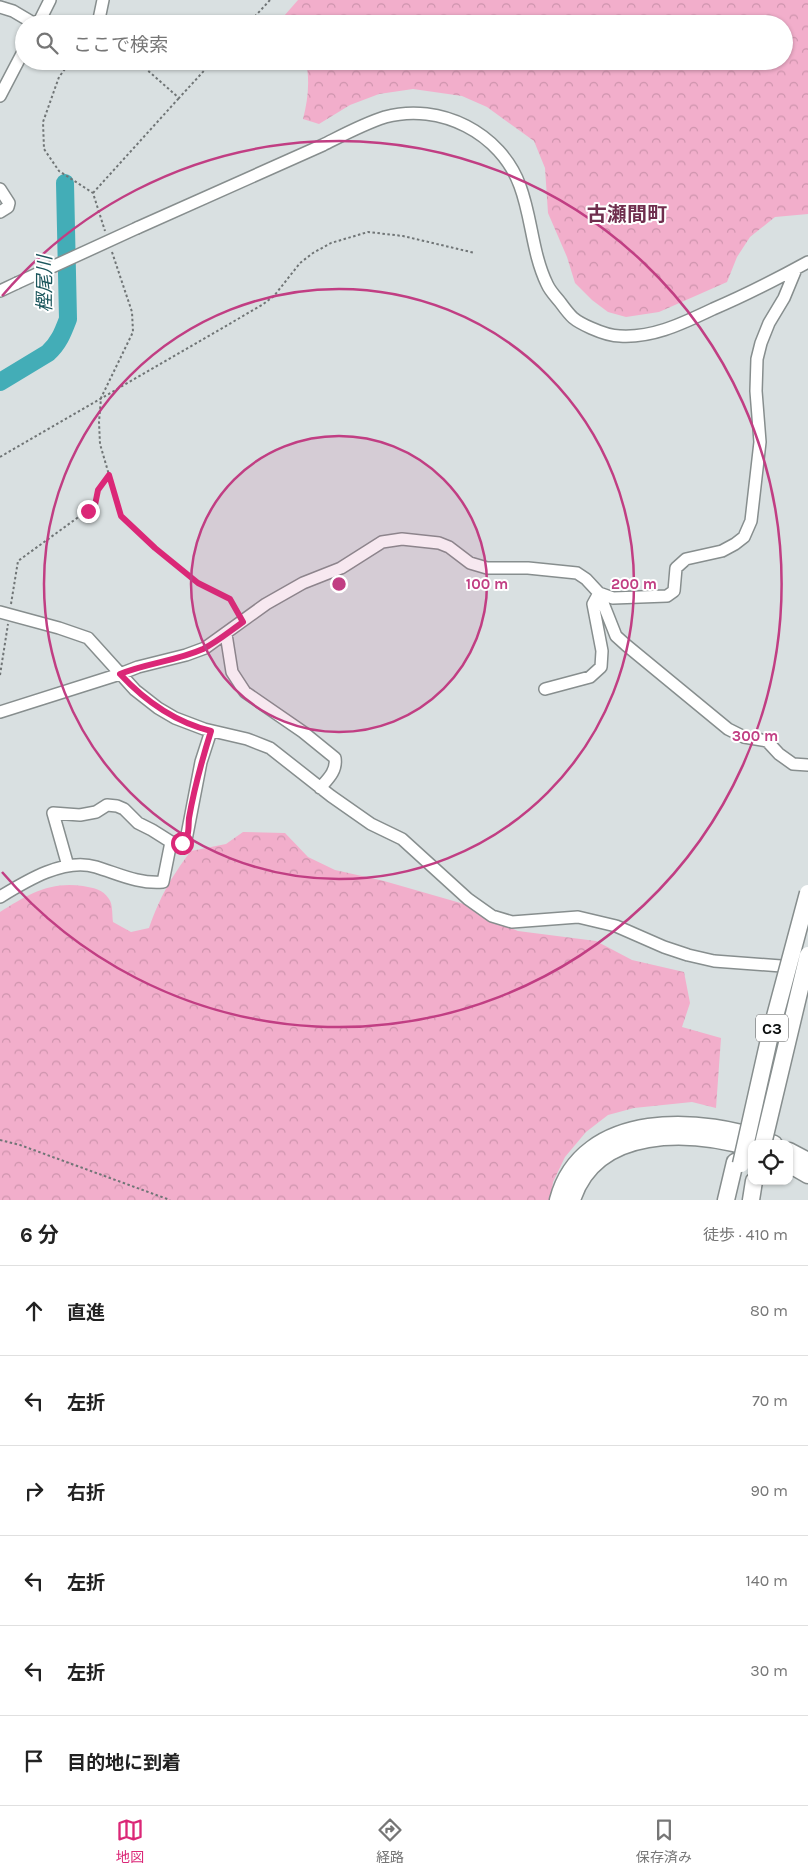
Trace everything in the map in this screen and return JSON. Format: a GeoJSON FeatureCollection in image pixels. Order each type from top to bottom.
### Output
{"type":"FeatureCollection","features":[{"type":"Feature","properties":{"kind":"highway","name":"C3"},"geometry":{"type":"LineString","coordinates":[[733,1200],[738,1163],[808,893]]}},
{"type":"Feature","properties":{"kind":"highway","name":"C3"},"geometry":{"type":"LineString","coordinates":[[763,1140],[808,955]]}},
{"type":"Feature","properties":{"kind":"highway"},"geometry":{"type":"LineString","coordinates":[[558,1200],[566,1176],[584,1154],[607,1138],[628,1131],[668,1126],[708,1127],[745,1134],[762,1140]]}},
{"type":"Feature","properties":{"kind":"highway"},"geometry":{"type":"LineString","coordinates":[[572,1200],[576,1188],[590,1167],[611,1151],[623,1145],[651,1139],[685,1138],[721,1141],[748,1147]]}},
{"type":"Feature","properties":{"kind":"highway"},"geometry":{"type":"LineString","coordinates":[[793,1153],[808,1161]]}},
{"type":"Feature","properties":{"kind":"highway"},"geometry":{"type":"LineString","coordinates":[[726,1200],[738,1163]]}},
{"type":"Feature","properties":{"kind":"highway"},"geometry":{"type":"LineString","coordinates":[[793,1166],[808,1175]]}},
{"type":"Feature","properties":{"kind":"highway"},"geometry":{"type":"LineString","coordinates":[[751,1200],[753,1185]]}},
{"type":"Feature","properties":{"kind":"street"},"geometry":{"type":"LineString","coordinates":[[41,15],[50,0]]}},
{"type":"Feature","properties":{"kind":"street"},"geometry":{"type":"LineString","coordinates":[[100,15],[102,0]]}},
{"type":"Feature","properties":{"kind":"street"},"geometry":{"type":"LineString","coordinates":[[0,7],[20,15]]}},
{"type":"Feature","properties":{"kind":"street"},"geometry":{"type":"LineString","coordinates":[[0,96],[4,79],[15,63]]}},
{"type":"Feature","properties":{"kind":"street"},"geometry":{"type":"LineString","coordinates":[[0,291],[353,130],[386,117],[415,114],[443,116],[467,126],[499,149],[512,168],[520,185],[529,213],[535,251],[547,286],[571,318],[602,332],[618,336],[632,336],[666,331],[757,290],[808,262]]}},
{"type":"Feature","properties":{"kind":"street"},"geometry":{"type":"LineString","coordinates":[[0,189],[9,203],[8,207],[0,212]]}},
{"type":"Feature","properties":{"kind":"street"},"geometry":{"type":"LineString","coordinates":[[599,593],[613,598],[667,596],[674,591],[676,568],[686,559],[722,551],[744,537],[751,520],[758,471],[760,442],[756,391],[757,359],[766,329],[784,298],[796,269]]}},
{"type":"Feature","properties":{"kind":"street"},"geometry":{"type":"LineString","coordinates":[[0,712],[138,667],[186,655],[205,648],[266,604],[303,583],[341,568],[382,542],[402,539],[439,543],[449,547],[470,564],[487,568],[528,568],[577,573],[586,579],[599,593],[616,636],[626,645],[728,728],[744,737],[767,742],[778,754],[793,764],[808,765]]}},
{"type":"Feature","properties":{"kind":"street"},"geometry":{"type":"LineString","coordinates":[[545,689],[590,677],[601,667],[602,651],[593,604],[599,593]]}},
{"type":"Feature","properties":{"kind":"street"},"geometry":{"type":"LineString","coordinates":[[5,614],[59,628],[88,638],[135,690],[158,708],[175,718],[211,731],[247,739],[270,748],[320,788],[371,824],[402,839],[468,899],[492,916],[512,922],[578,917],[616,926],[664,947],[714,961],[808,968]]}},
{"type":"Feature","properties":{"kind":"street"},"geometry":{"type":"LineString","coordinates":[[226,634],[232,672],[245,692],[303,732],[335,758],[336,765],[333,773],[320,788]]}},
{"type":"Feature","properties":{"kind":"street"},"geometry":{"type":"LineString","coordinates":[[68,866],[53,813],[80,814],[96,812],[107,805],[117,806],[124,809],[138,823],[171,842],[182,843],[186,840],[201,762],[211,731]]}},
{"type":"Feature","properties":{"kind":"street"},"geometry":{"type":"LineString","coordinates":[[0,897],[44,872],[68,866],[93,866],[135,881],[163,882],[171,842]]}},
{"type":"Feature","properties":{"kind":"path"},"geometry":{"type":"LineString","coordinates":[[256,15],[270,0]]}},
{"type":"Feature","properties":{"kind":"path"},"geometry":{"type":"LineString","coordinates":[[65,70],[60,77],[43,122],[44,149],[59,171],[93,193],[108,239]]}},
{"type":"Feature","properties":{"kind":"path"},"geometry":{"type":"LineString","coordinates":[[147,70],[179,98]]}},
{"type":"Feature","properties":{"kind":"path"},"geometry":{"type":"LineString","coordinates":[[93,193],[205,70]]}},
{"type":"Feature","properties":{"kind":"path"},"geometry":{"type":"LineString","coordinates":[[0,457],[262,305],[274,296],[300,263],[331,244],[368,232],[384,233],[476,253]]}},
{"type":"Feature","properties":{"kind":"path"},"geometry":{"type":"LineString","coordinates":[[111,248],[132,312],[133,332],[101,398],[99,422],[100,444],[121,516],[155,548],[198,583],[230,599],[243,622]]}},
{"type":"Feature","properties":{"kind":"path"},"geometry":{"type":"LineString","coordinates":[[0,675],[5,614],[18,561],[95,505],[98,490],[109,475]]}},
{"type":"Feature","properties":{"kind":"path"},"geometry":{"type":"LineString","coordinates":[[0,1140],[20,1145],[170,1200]]}},
{"type":"Feature","properties":{"kind":"green space"},"geometry":{"type":"Polygon","coordinates":[[[298,0],[808,0],[808,214],[775,217],[750,237],[737,257],[727,282],[659,312],[626,317],[608,312],[592,300],[575,283],[567,257],[548,213],[545,168],[534,141],[487,107],[462,96],[413,89],[379,94],[350,105],[319,124],[303,119],[308,90],[307,70],[793,70],[793,15],[285,15],[298,0]]]}},
{"type":"Feature","properties":{"kind":"green space"},"geometry":{"type":"Polygon","coordinates":[[[243,832],[285,833],[308,857],[335,870],[384,881],[464,904],[490,920],[518,931],[596,941],[632,960],[684,972],[690,1003],[682,1027],[721,1038],[716,1108],[692,1102],[634,1108],[608,1115],[586,1132],[565,1157],[553,1182],[551,1200],[0,1200],[0,912],[39,891],[59,886],[83,886],[98,890],[107,896],[111,904],[113,922],[131,932],[149,928],[167,888],[191,851],[226,844],[243,832]]]}},
{"type":"Feature","properties":{"kind":"waterway","name":"樫尾川"},"geometry":{"type":"LineString","coordinates":[[0,382],[48,353],[58,341],[68,319],[65,183]]}},
{"type":"Feature","properties":{"kind":"district","name":"古瀬間町"},"geometry":{"type":"Point","coordinates":[627,214]}},
{"type":"Feature","properties":{"kind":"route"},"geometry":{"type":"LineString","coordinates":[[88,511],[95,505],[98,490],[109,475],[121,516],[130,526],[177,568],[198,583],[230,599],[243,622],[205,648],[120,674],[135,690],[158,708],[175,718],[211,731],[201,762],[189,819],[188,833],[186,840],[182,843]]}}]}
